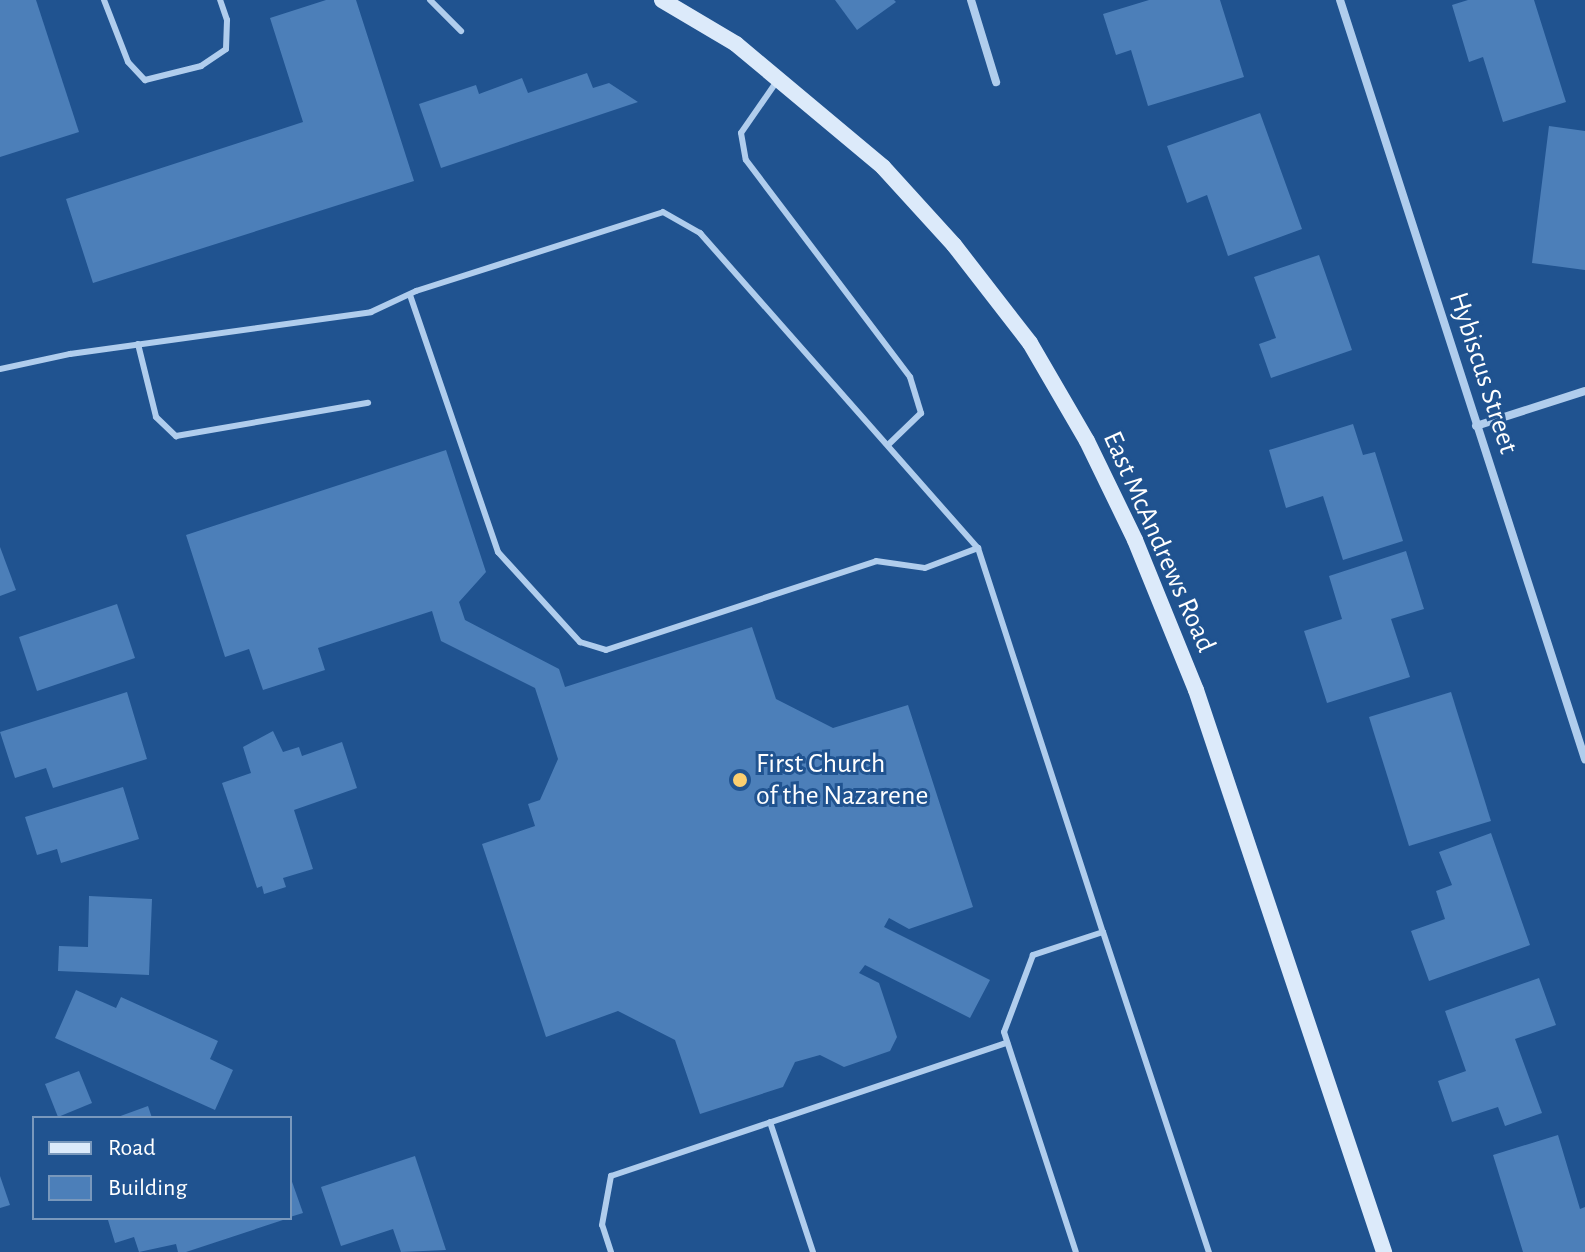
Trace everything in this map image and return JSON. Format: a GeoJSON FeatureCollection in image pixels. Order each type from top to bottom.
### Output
{"type":"FeatureCollection","features":[{"type":"Feature","properties":{"kind":"main road","name":"East McAndrews Road"},"geometry":{"type":"LineString","coordinates":[[662,0],[736,44],[883,167],[954,245],[1030,343],[1087,441],[1135,540],[1196,690],[1384,1252]]}},
{"type":"Feature","properties":{"kind":"street"},"geometry":{"type":"LineString","coordinates":[[971,0],[996,82]]}},
{"type":"Feature","properties":{"kind":"street","name":"Hybiscus Street"},"geometry":{"type":"LineString","coordinates":[[1340,0],[1585,759]]}},
{"type":"Feature","properties":{"kind":"street"},"geometry":{"type":"LineString","coordinates":[[1476,426],[1585,391]]}},
{"type":"Feature","properties":{"kind":"lane"},"geometry":{"type":"LineString","coordinates":[[104,0],[128,62],[145,80],[201,66],[226,49],[227,20],[220,0]]}},
{"type":"Feature","properties":{"kind":"lane"},"geometry":{"type":"LineString","coordinates":[[430,0],[461,31]]}},
{"type":"Feature","properties":{"kind":"lane"},"geometry":{"type":"LineString","coordinates":[[779,78],[741,133],[746,160],[910,377],[921,413],[888,445]]}},
{"type":"Feature","properties":{"kind":"lane"},"geometry":{"type":"LineString","coordinates":[[0,369],[138,344],[371,312],[410,295],[663,212],[700,233],[978,548],[1209,1252]]}},
{"type":"Feature","properties":{"kind":"lane"},"geometry":{"type":"LineString","coordinates":[[410,295],[498,552],[580,642],[606,650],[876,561],[925,568],[978,548]]}},
{"type":"Feature","properties":{"kind":"lane"},"geometry":{"type":"LineString","coordinates":[[138,344],[156,417],[176,436],[368,403]]}},
{"type":"Feature","properties":{"kind":"lane"},"geometry":{"type":"LineString","coordinates":[[1076,1252],[1004,1032],[1033,955],[1103,932]]}},
{"type":"Feature","properties":{"kind":"lane"},"geometry":{"type":"LineString","coordinates":[[611,1252],[602,1225],[611,1176],[1007,1043]]}},
{"type":"Feature","properties":{"kind":"lane"},"geometry":{"type":"LineString","coordinates":[[770,1122],[813,1252]]}},
{"type":"Feature","properties":{"kind":"building"},"geometry":{"type":"Polygon","coordinates":[[[0,0],[36,0],[79,132],[0,157],[0,0]]]}},
{"type":"Feature","properties":{"kind":"building"},"geometry":{"type":"Polygon","coordinates":[[[326,0],[356,0],[414,181],[93,283],[66,199],[303,122],[270,18],[326,0]]]}},
{"type":"Feature","properties":{"kind":"building"},"geometry":{"type":"Polygon","coordinates":[[[835,0],[894,0],[896,2],[857,30],[835,0]]]}},
{"type":"Feature","properties":{"kind":"building"},"geometry":{"type":"Polygon","coordinates":[[[1149,0],[1220,0],[1244,77],[1148,106],[1131,50],[1116,55],[1103,14],[1149,0]]]}},
{"type":"Feature","properties":{"kind":"building"},"geometry":{"type":"Polygon","coordinates":[[[1468,0],[1534,0],[1566,102],[1503,122],[1483,57],[1469,62],[1452,5],[1468,0]]]}},
{"type":"Feature","properties":{"kind":"building"},"geometry":{"type":"Polygon","coordinates":[[[587,73],[593,88],[609,83],[638,102],[441,168],[419,104],[476,85],[479,94],[522,78],[528,93],[587,73]]]}},
{"type":"Feature","properties":{"kind":"building"},"geometry":{"type":"Polygon","coordinates":[[[1260,113],[1302,229],[1228,256],[1207,195],[1187,203],[1167,146],[1260,113]]]}},
{"type":"Feature","properties":{"kind":"building"},"geometry":{"type":"Polygon","coordinates":[[[1549,126],[1585,131],[1585,270],[1532,263],[1549,126]]]}},
{"type":"Feature","properties":{"kind":"building"},"geometry":{"type":"Polygon","coordinates":[[[1319,255],[1352,350],[1271,378],[1259,344],[1276,338],[1254,277],[1319,255]]]}},
{"type":"Feature","properties":{"kind":"building"},"geometry":{"type":"Polygon","coordinates":[[[1353,424],[1363,455],[1375,452],[1403,541],[1343,560],[1323,496],[1286,508],[1269,450],[1353,424]]]}},
{"type":"Feature","properties":{"kind":"building","name":"First Church of the Nazarene"},"geometry":{"type":"Polygon","coordinates":[[[446,450],[486,572],[459,602],[465,620],[559,669],[565,687],[752,627],[776,699],[833,728],[908,705],[973,907],[909,929],[889,918],[884,927],[990,980],[970,1018],[865,965],[859,973],[879,983],[897,1037],[890,1051],[844,1067],[820,1055],[795,1062],[783,1087],[700,1114],[675,1040],[618,1011],[546,1037],[482,844],[535,826],[528,804],[540,800],[558,759],[535,688],[441,641],[432,611],[318,648],[325,670],[263,690],[249,649],[225,657],[186,535],[446,450]]]}},
{"type":"Feature","properties":{"kind":"building"},"geometry":{"type":"Polygon","coordinates":[[[0,547],[16,590],[0,596],[0,547]]]}},
{"type":"Feature","properties":{"kind":"building"},"geometry":{"type":"Polygon","coordinates":[[[1406,551],[1424,609],[1391,619],[1410,677],[1327,703],[1304,631],[1342,619],[1329,576],[1406,551]]]}},
{"type":"Feature","properties":{"kind":"building"},"geometry":{"type":"Polygon","coordinates":[[[117,604],[135,658],[37,691],[19,637],[117,604]]]}},
{"type":"Feature","properties":{"kind":"building"},"geometry":{"type":"Polygon","coordinates":[[[127,692],[147,759],[53,788],[46,768],[15,778],[0,732],[127,692]]]}},
{"type":"Feature","properties":{"kind":"building"},"geometry":{"type":"Polygon","coordinates":[[[1451,692],[1491,821],[1409,846],[1369,717],[1451,692]]]}},
{"type":"Feature","properties":{"kind":"building"},"geometry":{"type":"Polygon","coordinates":[[[273,731],[283,752],[299,747],[302,756],[342,742],[357,788],[294,810],[313,869],[283,878],[286,887],[264,894],[262,886],[257,888],[222,783],[251,773],[243,747],[273,731]]]}},
{"type":"Feature","properties":{"kind":"building"},"geometry":{"type":"Polygon","coordinates":[[[123,787],[139,839],[61,863],[57,849],[37,855],[25,817],[123,787]]]}},
{"type":"Feature","properties":{"kind":"building"},"geometry":{"type":"Polygon","coordinates":[[[1491,833],[1530,945],[1429,981],[1411,931],[1445,919],[1436,891],[1452,885],[1439,852],[1491,833]]]}},
{"type":"Feature","properties":{"kind":"building"},"geometry":{"type":"Polygon","coordinates":[[[89,896],[152,899],[149,975],[58,971],[59,946],[88,947],[89,896]]]}},
{"type":"Feature","properties":{"kind":"building"},"geometry":{"type":"Polygon","coordinates":[[[1539,978],[1556,1025],[1515,1039],[1542,1113],[1505,1126],[1498,1107],[1452,1122],[1438,1081],[1466,1071],[1445,1011],[1539,978]]]}},
{"type":"Feature","properties":{"kind":"building"},"geometry":{"type":"Polygon","coordinates":[[[76,990],[116,1008],[121,997],[218,1041],[210,1059],[233,1070],[215,1110],[55,1038],[76,990]]]}},
{"type":"Feature","properties":{"kind":"building"},"geometry":{"type":"Polygon","coordinates":[[[79,1071],[92,1103],[58,1116],[45,1084],[79,1071]]]}},
{"type":"Feature","properties":{"kind":"building"},"geometry":{"type":"Polygon","coordinates":[[[148,1106],[151,1116],[120,1116],[148,1106]]]}},
{"type":"Feature","properties":{"kind":"building"},"geometry":{"type":"Polygon","coordinates":[[[1558,1135],[1580,1209],[1585,1207],[1585,1252],[1523,1252],[1493,1155],[1558,1135]]]}},
{"type":"Feature","properties":{"kind":"building"},"geometry":{"type":"Polygon","coordinates":[[[415,1156],[446,1250],[401,1252],[393,1229],[341,1246],[321,1187],[415,1156]]]}},
{"type":"Feature","properties":{"kind":"building"},"geometry":{"type":"Polygon","coordinates":[[[0,1176],[10,1205],[0,1208],[0,1176]]]}},
{"type":"Feature","properties":{"kind":"building"},"geometry":{"type":"Polygon","coordinates":[[[292,1182],[303,1213],[292,1216],[292,1182]]]}},
{"type":"Feature","properties":{"kind":"building"},"geometry":{"type":"Polygon","coordinates":[[[108,1220],[283,1220],[186,1252],[178,1252],[176,1244],[139,1252],[134,1237],[115,1243],[108,1220]]]}},
{"type":"Feature","properties":{"kind":"place","name":"First Church of the Nazarene"},"geometry":{"type":"Point","coordinates":[740,780]}}]}
